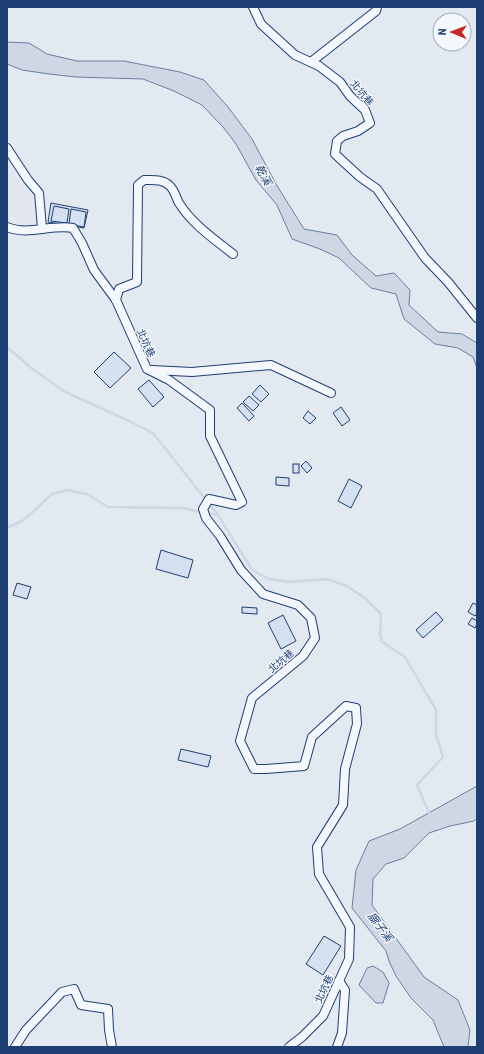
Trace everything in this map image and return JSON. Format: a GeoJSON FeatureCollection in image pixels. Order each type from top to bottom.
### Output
{"type":"FeatureCollection","features":[{"type":"Feature","properties":{"kind":"street","name":"北坑巷"},"geometry":{"type":"LineString","coordinates":[[253,7],[261,24],[295,55],[319,66],[340,82],[350,96],[365,110],[370,122],[358,131],[343,136],[337,141],[335,154],[360,177],[377,189],[425,258],[448,282],[477,318]]}},
{"type":"Feature","properties":{"kind":"street"},"geometry":{"type":"LineString","coordinates":[[311,62],[376,11],[376,7]]}},
{"type":"Feature","properties":{"kind":"street"},"geometry":{"type":"LineString","coordinates":[[7,148],[28,180],[39,193],[42,228]]}},
{"type":"Feature","properties":{"kind":"street"},"geometry":{"type":"LineString","coordinates":[[116,300],[120,289],[137,282],[138,185],[144,180],[160,180],[171,187],[179,203],[194,220],[209,235],[233,254]]}},
{"type":"Feature","properties":{"kind":"street","name":"北坑巷"},"geometry":{"type":"LineString","coordinates":[[7,227],[13,230],[62,226],[73,228],[82,243],[94,270],[116,300],[147,369],[170,380],[210,410],[210,436],[242,502],[236,505],[209,498],[203,509],[206,518],[220,536],[241,570],[263,594],[298,605],[311,618],[315,638],[303,656],[252,698],[240,741],[254,769],[304,766],[312,737],[346,706],[356,708],[357,724],[345,770],[343,805],[317,846],[320,874],[350,927],[349,959],[323,1016],[302,1037],[289,1047]]}},
{"type":"Feature","properties":{"kind":"street"},"geometry":{"type":"LineString","coordinates":[[147,369],[192,372],[271,365],[331,393]]}},
{"type":"Feature","properties":{"kind":"street"},"geometry":{"type":"LineString","coordinates":[[337,1047],[342,1033],[346,990],[339,981]]}},
{"type":"Feature","properties":{"kind":"street"},"geometry":{"type":"LineString","coordinates":[[15,1047],[26,1030],[62,992],[74,989],[81,1005],[108,1009],[108,1030],[112,1047]]}},
{"type":"Feature","properties":{"kind":"shaded area"},"geometry":{"type":"Polygon","coordinates":[[[7,7],[477,7],[477,1047],[7,1047],[7,7]]]}},
{"type":"Feature","properties":{"kind":"shaded area"},"geometry":{"type":"Polygon","coordinates":[[[7,148],[39,193],[42,228],[7,227],[7,148]]]}},
{"type":"Feature","properties":{"kind":"water","name":"乾溪"},"geometry":{"type":"Polygon","coordinates":[[[7,42],[29,43],[47,54],[77,61],[124,61],[180,72],[204,80],[228,107],[252,139],[276,184],[304,229],[337,235],[352,255],[376,276],[394,273],[410,290],[409,305],[438,332],[462,334],[477,343],[477,368],[473,357],[458,348],[435,344],[404,319],[396,294],[371,288],[339,258],[320,249],[292,239],[277,205],[256,180],[236,144],[223,127],[202,105],[174,91],[143,79],[76,77],[22,70],[7,64],[7,42]]]}},
{"type":"Feature","properties":{"kind":"water","name":"廍子溪"},"geometry":{"type":"Polygon","coordinates":[[[477,786],[477,818],[474,821],[450,826],[429,833],[404,858],[386,864],[373,879],[372,905],[424,977],[458,1000],[470,1030],[468,1047],[444,1047],[433,1020],[411,998],[396,976],[386,951],[352,908],[356,870],[369,841],[400,829],[477,786]]]}},
{"type":"Feature","properties":{"kind":"water"},"geometry":{"type":"Polygon","coordinates":[[[373,966],[383,972],[389,983],[383,1003],[376,1003],[359,985],[367,968],[373,966]]]}},
{"type":"Feature","properties":{"kind":"building"},"geometry":{"type":"Polygon","coordinates":[[[51,203],[88,210],[84,228],[48,222],[51,203]]]}},
{"type":"Feature","properties":{"kind":"building"},"geometry":{"type":"Polygon","coordinates":[[[54,206],[69,209],[67,223],[51,221],[54,206]]]}},
{"type":"Feature","properties":{"kind":"building"},"geometry":{"type":"Polygon","coordinates":[[[71,209],[86,212],[84,227],[69,224],[71,209]]]}},
{"type":"Feature","properties":{"kind":"building"},"geometry":{"type":"Polygon","coordinates":[[[114,352],[131,368],[110,388],[94,372],[114,352]]]}},
{"type":"Feature","properties":{"kind":"building"},"geometry":{"type":"Polygon","coordinates":[[[149,380],[164,397],[153,407],[138,389],[149,380]]]}},
{"type":"Feature","properties":{"kind":"building"},"geometry":{"type":"Polygon","coordinates":[[[260,385],[269,394],[261,402],[252,394],[260,385]]]}},
{"type":"Feature","properties":{"kind":"building"},"geometry":{"type":"Polygon","coordinates":[[[249,396],[259,405],[253,411],[243,402],[249,396]]]}},
{"type":"Feature","properties":{"kind":"building"},"geometry":{"type":"Polygon","coordinates":[[[242,403],[254,416],[249,421],[237,408],[242,403]]]}},
{"type":"Feature","properties":{"kind":"building"},"geometry":{"type":"Polygon","coordinates":[[[341,407],[350,420],[342,426],[333,413],[341,407]]]}},
{"type":"Feature","properties":{"kind":"building"},"geometry":{"type":"Polygon","coordinates":[[[308,411],[316,418],[310,424],[303,418],[308,411]]]}},
{"type":"Feature","properties":{"kind":"building"},"geometry":{"type":"Polygon","coordinates":[[[306,461],[312,468],[307,473],[301,466],[306,461]]]}},
{"type":"Feature","properties":{"kind":"building"},"geometry":{"type":"Polygon","coordinates":[[[293,464],[299,464],[299,473],[293,473],[293,464]]]}},
{"type":"Feature","properties":{"kind":"building"},"geometry":{"type":"Polygon","coordinates":[[[276,477],[289,478],[289,486],[276,485],[276,477]]]}},
{"type":"Feature","properties":{"kind":"building"},"geometry":{"type":"Polygon","coordinates":[[[349,479],[362,486],[351,508],[338,501],[349,479]]]}},
{"type":"Feature","properties":{"kind":"building"},"geometry":{"type":"Polygon","coordinates":[[[161,550],[193,560],[188,578],[156,569],[161,550]]]}},
{"type":"Feature","properties":{"kind":"building"},"geometry":{"type":"Polygon","coordinates":[[[17,583],[31,587],[27,599],[13,595],[17,583]]]}},
{"type":"Feature","properties":{"kind":"building"},"geometry":{"type":"Polygon","coordinates":[[[473,603],[477,605],[477,613],[475,616],[468,612],[473,603]]]}},
{"type":"Feature","properties":{"kind":"building"},"geometry":{"type":"Polygon","coordinates":[[[242,607],[257,608],[257,614],[242,613],[242,607]]]}},
{"type":"Feature","properties":{"kind":"building"},"geometry":{"type":"Polygon","coordinates":[[[436,612],[443,620],[423,638],[416,630],[436,612]]]}},
{"type":"Feature","properties":{"kind":"building"},"geometry":{"type":"Polygon","coordinates":[[[283,615],[296,641],[281,649],[268,623],[283,615]]]}},
{"type":"Feature","properties":{"kind":"building"},"geometry":{"type":"Polygon","coordinates":[[[472,618],[477,621],[475,628],[468,624],[472,618]]]}},
{"type":"Feature","properties":{"kind":"building"},"geometry":{"type":"Polygon","coordinates":[[[181,749],[211,756],[208,767],[178,760],[181,749]]]}},
{"type":"Feature","properties":{"kind":"building"},"geometry":{"type":"Polygon","coordinates":[[[324,936],[341,946],[323,975],[306,964],[324,936]]]}},
{"type":"Feature","properties":{"kind":"waterway"},"geometry":{"type":"LineString","coordinates":[[7,347],[30,367],[65,392],[153,433],[206,500]]}},
{"type":"Feature","properties":{"kind":"waterway"},"geometry":{"type":"LineString","coordinates":[[7,528],[24,520],[52,494],[67,490],[87,494],[108,507],[182,508],[201,512]]}},
{"type":"Feature","properties":{"kind":"waterway"},"geometry":{"type":"LineString","coordinates":[[209,503],[252,570],[269,579],[291,582],[327,579],[347,586],[366,599],[381,614],[380,633],[382,642],[405,657],[436,710],[436,735],[443,757],[417,785],[430,815]]}},
{"type":"Feature","properties":{"kind":"waterway"},"geometry":{"type":"LineString","coordinates":[[206,513],[217,515]]}}]}
